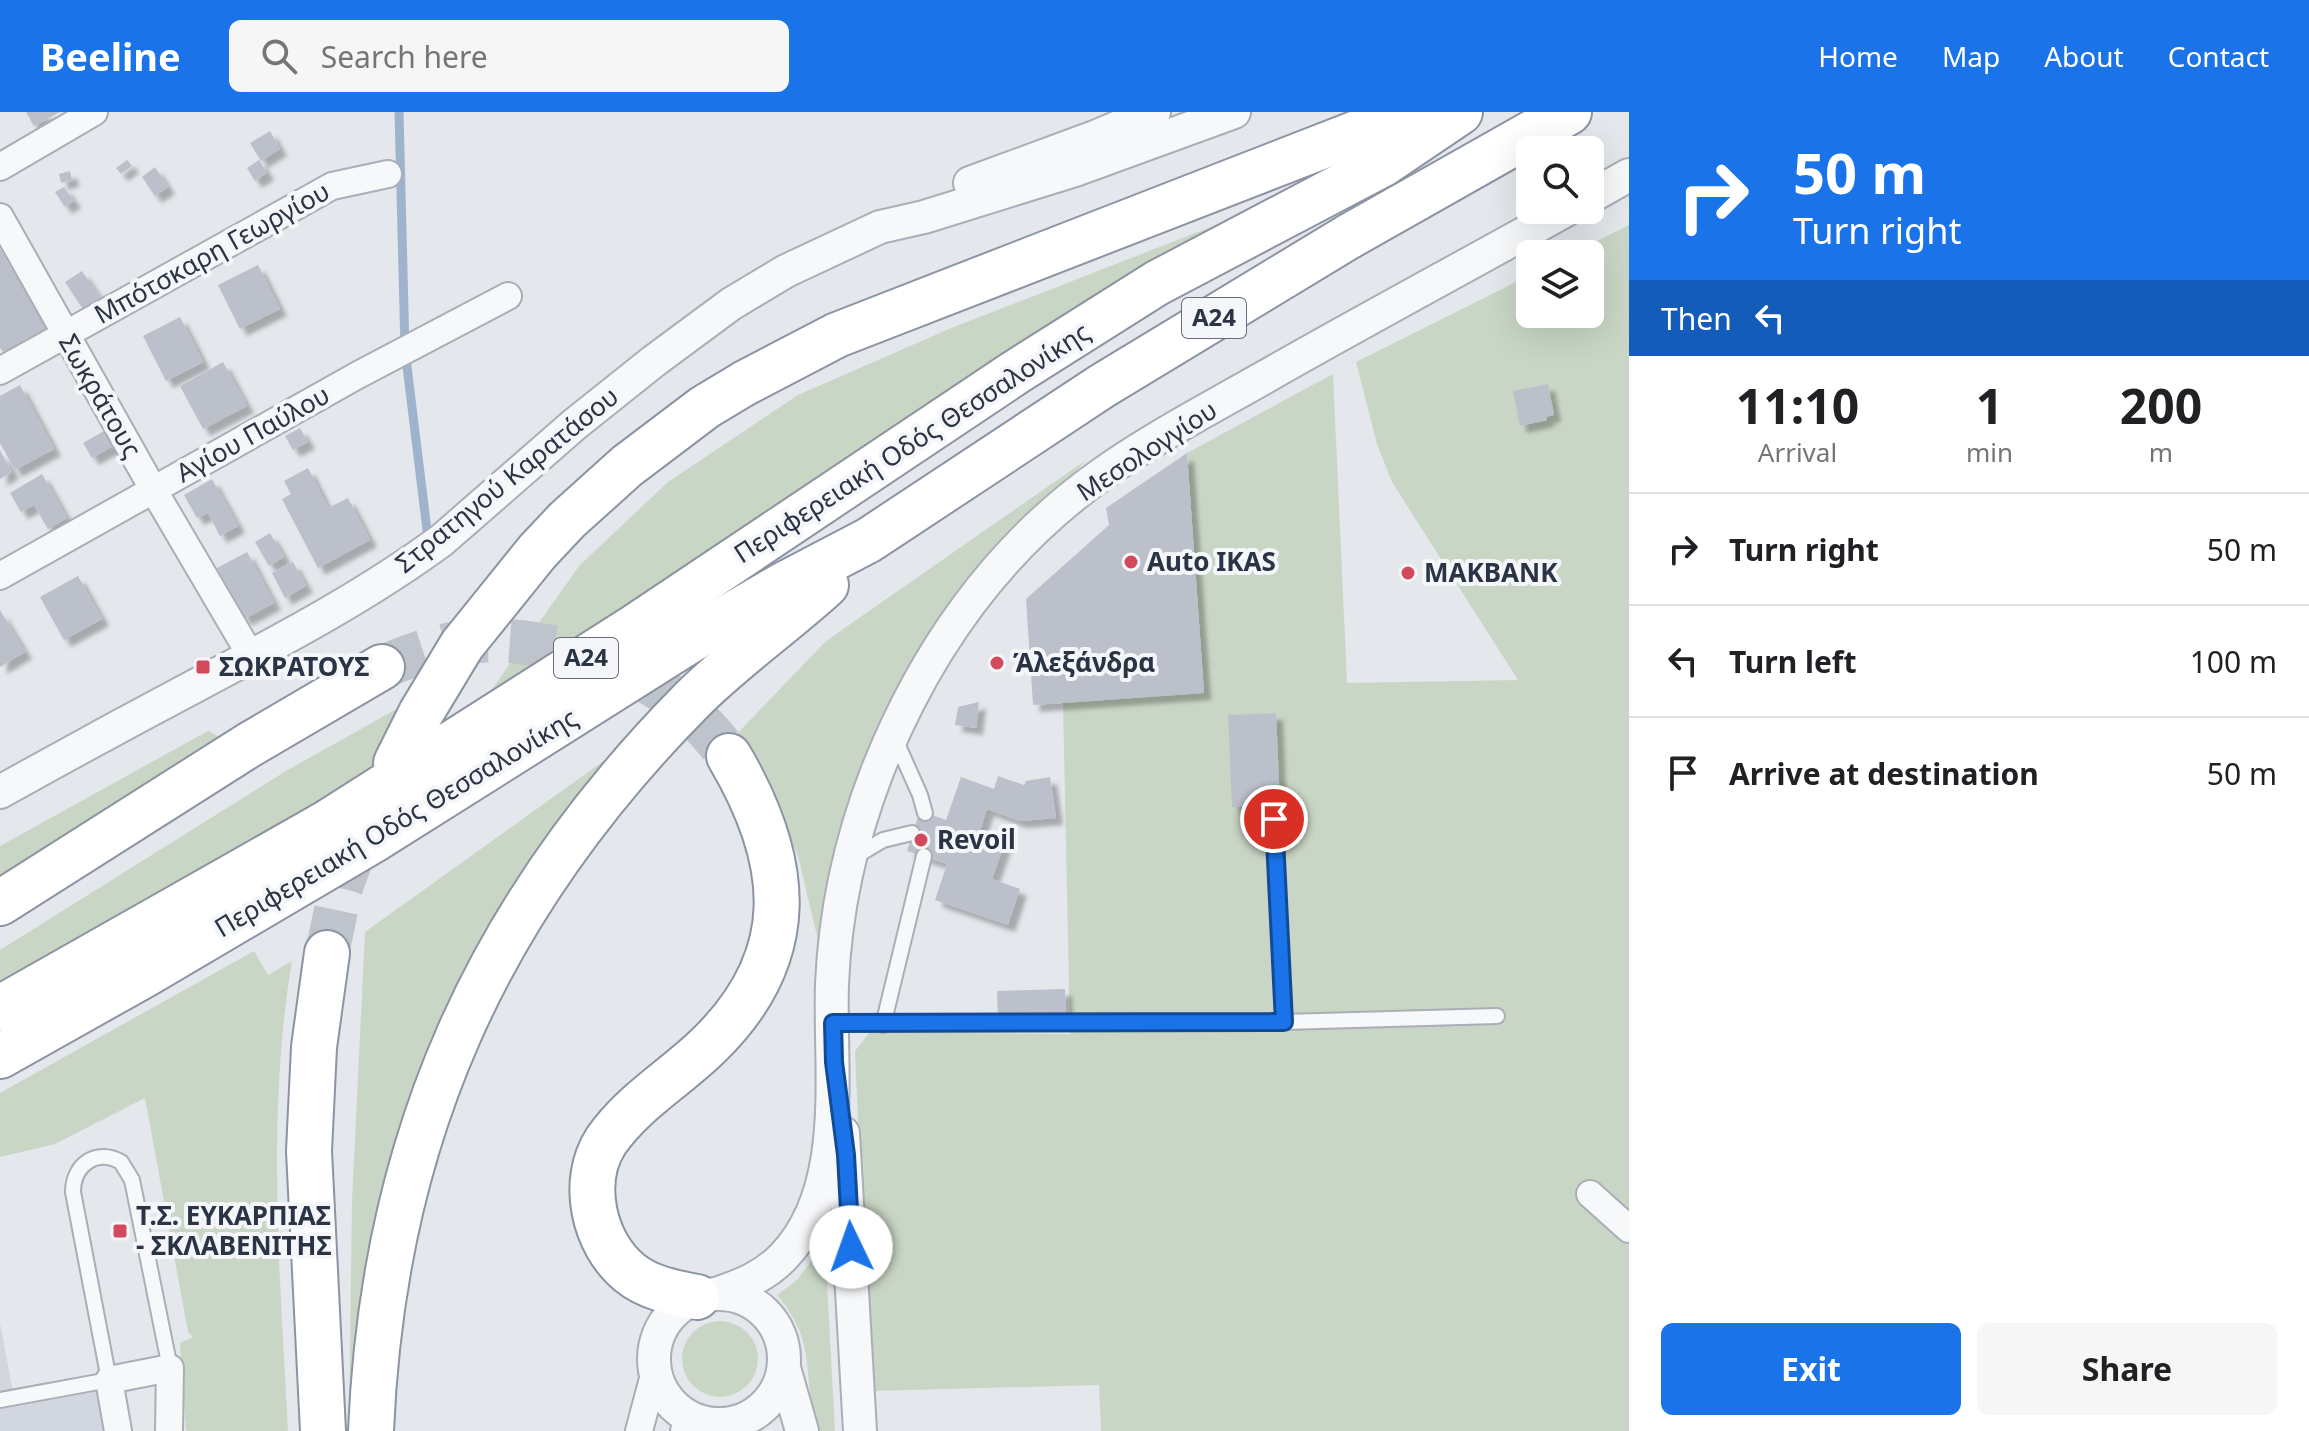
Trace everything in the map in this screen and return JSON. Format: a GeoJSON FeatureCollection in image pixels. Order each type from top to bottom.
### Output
{"type":"FeatureCollection","features":[{"type":"Feature","properties":{"kind":"highway"},"geometry":{"type":"LineString","coordinates":[[396,763],[421,713],[462,645],[537,552],[595,493],[705,407],[793,356],[890,313],[1367,129],[1448,112]]}},
{"type":"Feature","properties":{"kind":"highway","name":"Περιφερειακή Οδός Θεσσαλονίκης"},"geometry":{"type":"LineString","coordinates":[[0,1008],[325,824],[585,659],[914,438],[1157,283],[1383,164],[1460,112]]}},
{"type":"Feature","properties":{"kind":"highway","name":"Περιφερειακή Οδός Θεσσαλονίκης"},"geometry":{"type":"LineString","coordinates":[[0,1056],[377,838],[718,623],[869,540],[1102,386],[1348,237],[1569,112]]}},
{"type":"Feature","properties":{"kind":"highway"},"geometry":{"type":"LineString","coordinates":[[371,1431],[379,1323],[402,1196],[420,1132],[451,1048],[497,957],[547,875],[629,766],[695,697],[758,640],[824,587],[869,540]]}},
{"type":"Feature","properties":{"kind":"highway"},"geometry":{"type":"LineString","coordinates":[[0,903],[249,745],[382,667]]}},
{"type":"Feature","properties":{"kind":"highway"},"geometry":{"type":"LineString","coordinates":[[708,1295],[671,1292],[631,1274],[614,1257],[602,1237],[596,1218],[593,1180],[604,1145],[616,1127],[634,1107],[706,1048],[728,1025],[760,979],[776,922],[776,865],[760,815],[729,756]]}},
{"type":"Feature","properties":{"kind":"highway"},"geometry":{"type":"LineString","coordinates":[[323,1431],[309,1151],[313,1063],[327,953]]}},
{"type":"Feature","properties":{"kind":"street"},"geometry":{"type":"LineString","coordinates":[[0,167],[94,112]]}},
{"type":"Feature","properties":{"kind":"street"},"geometry":{"type":"LineString","coordinates":[[880,227],[902,211],[927,199],[1154,112]]}},
{"type":"Feature","properties":{"kind":"street"},"geometry":{"type":"LineString","coordinates":[[880,227],[924,217],[1075,170],[1234,112]]}},
{"type":"Feature","properties":{"kind":"street","name":"Μπότσκαρη Γεωργίου"},"geometry":{"type":"LineString","coordinates":[[0,371],[332,186],[388,174]]}},
{"type":"Feature","properties":{"kind":"street"},"geometry":{"type":"LineString","coordinates":[[1604,189],[1629,175]]}},
{"type":"Feature","properties":{"kind":"street","name":"Σωκράτους"},"geometry":{"type":"LineString","coordinates":[[0,217],[251,656]]}},
{"type":"Feature","properties":{"kind":"street","name":"Μεσολογγίου"},"geometry":{"type":"LineString","coordinates":[[708,1295],[753,1279],[782,1259],[811,1217],[827,1159],[834,1062],[836,942],[849,861],[892,732],[926,667],[970,602],[1031,534],[1096,479],[1166,433],[1541,224]]}},
{"type":"Feature","properties":{"kind":"street","name":"Στρατηγού Καρατάσου"},"geometry":{"type":"LineString","coordinates":[[0,792],[385,580],[425,553],[619,388],[731,304],[786,271],[880,227]]}},
{"type":"Feature","properties":{"kind":"street","name":"Αγίου Παύλου"},"geometry":{"type":"LineString","coordinates":[[0,576],[358,375],[508,296]]}},
{"type":"Feature","properties":{"kind":"street","name":"Μεσολογγίου"},"geometry":{"type":"LineString","coordinates":[[834,1062],[846,1155],[860,1431]]}},
{"type":"Feature","properties":{"kind":"street"},"geometry":{"type":"LineString","coordinates":[[1590,1194],[1629,1229]]}},
{"type":"Feature","properties":{"kind":"street"},"geometry":{"type":"LineString","coordinates":[[639,1431],[655,1371],[656,1344],[668,1318],[681,1306],[708,1295],[737,1296],[754,1304],[768,1316],[784,1349],[784,1368],[802,1431]]}},
{"type":"Feature","properties":{"kind":"street"},"geometry":{"type":"LineString","coordinates":[[118,1431],[109,1380],[170,1368],[169,1431]]}},
{"type":"Feature","properties":{"kind":"street"},"geometry":{"type":"LineString","coordinates":[[655,1371],[661,1388],[671,1402],[684,1414],[710,1427],[748,1417],[761,1408],[772,1397],[784,1368]]}},
{"type":"Feature","properties":{"kind":"lane"},"geometry":{"type":"LineString","coordinates":[[892,732],[925,813]]}},
{"type":"Feature","properties":{"kind":"lane"},"geometry":{"type":"LineString","coordinates":[[1274,819],[1284,1022]]}},
{"type":"Feature","properties":{"kind":"lane"},"geometry":{"type":"LineString","coordinates":[[849,861],[883,840],[912,833]]}},
{"type":"Feature","properties":{"kind":"lane"},"geometry":{"type":"LineString","coordinates":[[883,1025],[924,856]]}},
{"type":"Feature","properties":{"kind":"lane"},"geometry":{"type":"LineString","coordinates":[[833,1023],[1284,1022],[1497,1016]]}},
{"type":"Feature","properties":{"kind":"lane"},"geometry":{"type":"LineString","coordinates":[[0,1400],[109,1380],[73,1192],[74,1176],[79,1167],[105,1158],[121,1162],[132,1180],[170,1368]]}},
{"type":"Feature","properties":{"kind":"shaded area"},"geometry":{"type":"Polygon","coordinates":[[[0,1323],[15,1403],[96,1389],[103,1431],[0,1431],[0,1323]]]}},
{"type":"Feature","properties":{"kind":"green space"},"geometry":{"type":"Polygon","coordinates":[[[1239,216],[480,706],[579,566],[668,482],[798,395],[949,329],[1239,216]]]}},
{"type":"Feature","properties":{"kind":"green space"},"geometry":{"type":"Polygon","coordinates":[[[1629,225],[1629,1431],[1101,1431],[1099,1385],[870,1391],[855,1051],[870,1032],[1070,1034],[1063,702],[1204,692],[1187,453],[1333,374],[1347,683],[1518,680],[1392,482],[1377,444],[1356,362],[1516,282],[1516,328],[1604,328],[1604,240],[1599,240],[1629,225]]]}},
{"type":"Feature","properties":{"kind":"green space"},"geometry":{"type":"Polygon","coordinates":[[[1086,460],[985,572],[895,701],[823,961],[798,856],[756,763],[731,740],[826,641],[1086,460]]]}},
{"type":"Feature","properties":{"kind":"green space"},"geometry":{"type":"Polygon","coordinates":[[[409,702],[378,771],[0,988],[0,950],[286,771],[409,702]]]}},
{"type":"Feature","properties":{"kind":"green space"},"geometry":{"type":"Polygon","coordinates":[[[683,704],[630,763],[434,1098],[355,1431],[349,1431],[352,1200],[365,932],[683,704]]]}},
{"type":"Feature","properties":{"kind":"green space"},"geometry":{"type":"Polygon","coordinates":[[[208,731],[237,746],[0,898],[0,846],[208,731]]]}},
{"type":"Feature","properties":{"kind":"green space"},"geometry":{"type":"Polygon","coordinates":[[[254,951],[268,975],[292,961],[284,1019],[277,1137],[279,1255],[288,1431],[186,1431],[180,1343],[193,1337],[188,1332],[145,1098],[55,1144],[0,1157],[0,1093],[254,951]]]}},
{"type":"Feature","properties":{"kind":"green space"},"geometry":{"type":"Polygon","coordinates":[[[825,1246],[835,1431],[820,1431],[812,1406],[802,1338],[792,1315],[777,1295],[797,1280],[825,1246]]]}},
{"type":"Feature","properties":{"kind":"green space"},"geometry":{"type":"Polygon","coordinates":[[[720,1321],[735,1324],[747,1332],[755,1344],[758,1359],[755,1374],[747,1386],[735,1394],[720,1397],[705,1394],[693,1386],[685,1374],[682,1359],[685,1344],[693,1332],[705,1324],[720,1321]]]}},
{"type":"Feature","properties":{"kind":"building"},"geometry":{"type":"Polygon","coordinates":[[[26,112],[60,112],[34,126],[26,112]]]}},
{"type":"Feature","properties":{"kind":"building"},"geometry":{"type":"Polygon","coordinates":[[[270,131],[280,149],[261,161],[250,143],[270,131]]]}},
{"type":"Feature","properties":{"kind":"building"},"geometry":{"type":"Polygon","coordinates":[[[127,160],[132,166],[121,174],[116,168],[127,160]]]}},
{"type":"Feature","properties":{"kind":"building"},"geometry":{"type":"Polygon","coordinates":[[[259,160],[267,173],[255,181],[247,168],[259,160]]]}},
{"type":"Feature","properties":{"kind":"building"},"geometry":{"type":"Polygon","coordinates":[[[155,167],[168,187],[155,196],[142,177],[155,167]]]}},
{"type":"Feature","properties":{"kind":"building"},"geometry":{"type":"Polygon","coordinates":[[[70,171],[72,180],[61,183],[59,174],[70,171]]]}},
{"type":"Feature","properties":{"kind":"building"},"geometry":{"type":"Polygon","coordinates":[[[64,187],[74,201],[65,207],[55,192],[64,187]]]}},
{"type":"Feature","properties":{"kind":"building"},"geometry":{"type":"Polygon","coordinates":[[[0,248],[46,328],[3,352],[0,348],[0,248]]]}},
{"type":"Feature","properties":{"kind":"building"},"geometry":{"type":"Polygon","coordinates":[[[258,265],[280,309],[240,329],[218,285],[258,265]]]}},
{"type":"Feature","properties":{"kind":"building"},"geometry":{"type":"Polygon","coordinates":[[[82,271],[100,298],[83,309],[65,282],[82,271]]]}},
{"type":"Feature","properties":{"kind":"building"},"geometry":{"type":"Polygon","coordinates":[[[180,317],[203,362],[166,381],[143,336],[180,317]]]}},
{"type":"Feature","properties":{"kind":"building"},"geometry":{"type":"Polygon","coordinates":[[[223,362],[247,406],[203,429],[180,386],[223,362]]]}},
{"type":"Feature","properties":{"kind":"building"},"geometry":{"type":"Polygon","coordinates":[[[1548,384],[1554,415],[1546,417],[1547,420],[1520,426],[1513,391],[1548,384]]]}},
{"type":"Feature","properties":{"kind":"building"},"geometry":{"type":"Polygon","coordinates":[[[20,385],[54,449],[15,470],[0,443],[0,396],[20,385]]]}},
{"type":"Feature","properties":{"kind":"building"},"geometry":{"type":"Polygon","coordinates":[[[300,428],[308,442],[293,450],[285,436],[300,428]]]}},
{"type":"Feature","properties":{"kind":"building"},"geometry":{"type":"Polygon","coordinates":[[[104,431],[113,446],[92,458],[83,443],[104,431]]]}},
{"type":"Feature","properties":{"kind":"building"},"geometry":{"type":"Polygon","coordinates":[[[0,450],[12,472],[0,479],[0,450]]]}},
{"type":"Feature","properties":{"kind":"building","name":"Auto IKAS"},"geometry":{"type":"Polygon","coordinates":[[[1187,453],[1204,693],[1033,705],[1026,599],[1109,525],[1106,508],[1187,453]]]}},
{"type":"Feature","properties":{"kind":"building"},"geometry":{"type":"Polygon","coordinates":[[[308,468],[328,508],[348,498],[370,540],[318,568],[282,499],[291,494],[284,481],[308,468]]]}},
{"type":"Feature","properties":{"kind":"building"},"geometry":{"type":"Polygon","coordinates":[[[42,474],[67,518],[48,529],[34,505],[21,512],[10,493],[42,474]]]}},
{"type":"Feature","properties":{"kind":"building"},"geometry":{"type":"Polygon","coordinates":[[[212,479],[238,526],[220,536],[208,513],[197,518],[184,495],[212,479]]]}},
{"type":"Feature","properties":{"kind":"building"},"geometry":{"type":"Polygon","coordinates":[[[270,533],[284,557],[269,566],[255,542],[270,533]]]}},
{"type":"Feature","properties":{"kind":"building"},"geometry":{"type":"Polygon","coordinates":[[[247,552],[274,603],[244,619],[217,568],[247,552]]]}},
{"type":"Feature","properties":{"kind":"building"},"geometry":{"type":"Polygon","coordinates":[[[293,562],[306,586],[285,598],[272,573],[293,562]]]}},
{"type":"Feature","properties":{"kind":"building"},"geometry":{"type":"Polygon","coordinates":[[[78,576],[102,619],[64,640],[40,597],[78,576]]]}},
{"type":"Feature","properties":{"kind":"building"},"geometry":{"type":"Polygon","coordinates":[[[0,610],[25,652],[0,667],[0,610]]]}},
{"type":"Feature","properties":{"kind":"building"},"geometry":{"type":"Polygon","coordinates":[[[979,702],[976,728],[955,725],[958,707],[979,702]]]}},
{"type":"Feature","properties":{"kind":"building"},"geometry":{"type":"Polygon","coordinates":[[[1276,713],[1280,805],[1232,807],[1228,715],[1276,713]]]}},
{"type":"Feature","properties":{"kind":"building"},"geometry":{"type":"Polygon","coordinates":[[[998,776],[1024,785],[1026,781],[1050,777],[1056,818],[1020,821],[987,809],[980,830],[1006,839],[992,879],[1020,889],[1008,925],[935,900],[947,864],[907,851],[920,811],[946,820],[961,777],[994,789],[998,776]]]}},
{"type":"Feature","properties":{"kind":"building"},"geometry":{"type":"Polygon","coordinates":[[[1065,989],[1066,1017],[998,1019],[997,991],[1065,989]]]}},
{"type":"Feature","properties":{"kind":"waterway"},"geometry":{"type":"LineString","coordinates":[[399,112],[405,350],[427,530]]}},
{"type":"Feature","properties":{"kind":"tunnel"},"geometry":{"type":"LineString","coordinates":[[382,667],[439,647],[486,640],[548,646],[580,654],[640,678],[666,693],[694,715],[729,756]]}},
{"type":"Feature","properties":{"kind":"tunnel"},"geometry":{"type":"LineString","coordinates":[[327,953],[341,887],[362,830]]}},
{"type":"Feature","properties":{"kind":"place","name":"Auto IKAS"},"geometry":{"type":"Point","coordinates":[1131,562]}},
{"type":"Feature","properties":{"kind":"place","name":"MAKBANK"},"geometry":{"type":"Point","coordinates":[1408,573]}},
{"type":"Feature","properties":{"kind":"place","name":"Άλεξάνδρα"},"geometry":{"type":"Point","coordinates":[997,663]}},
{"type":"Feature","properties":{"kind":"place","name":"ΣΩΚΡΑΤΟΥΣ"},"geometry":{"type":"Point","coordinates":[203,667]}},
{"type":"Feature","properties":{"kind":"place","name":"Revoil"},"geometry":{"type":"Point","coordinates":[921,840]}},
{"type":"Feature","properties":{"kind":"place","name":"Τ.Σ. ΕΥΚΑΡΠΙΑΣ - ΣΚΛΑΒΕΝΙΤΗΣ"},"geometry":{"type":"Point","coordinates":[120,1231]}},
{"type":"Feature","properties":{"kind":"route"},"geometry":{"type":"LineString","coordinates":[[851,1247],[833,1023],[1284,1022],[1274,819]]}}]}
